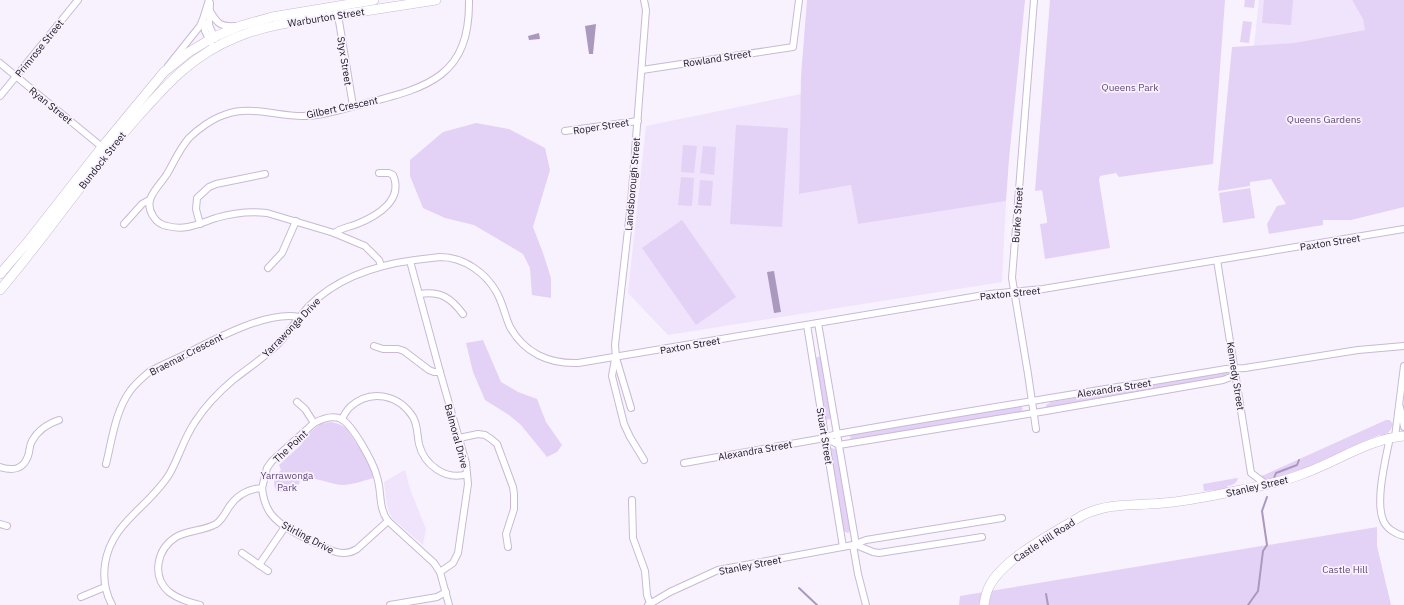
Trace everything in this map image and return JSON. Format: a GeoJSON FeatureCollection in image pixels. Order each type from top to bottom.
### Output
{"type":"FeatureCollection","features":[{"type":"Feature","properties":{"kind":"main road","name":"Warburton Street"},"geometry":{"type":"LineString","coordinates":[[214,42],[240,26],[280,16],[374,0]]}},
{"type":"Feature","properties":{"kind":"main road","name":"Warburton Street"},"geometry":{"type":"LineString","coordinates":[[214,42],[237,37],[265,27],[436,0]]}},
{"type":"Feature","properties":{"kind":"main road","name":"Bundock Street"},"geometry":{"type":"LineString","coordinates":[[0,274],[26,244],[102,147],[164,72],[189,52],[214,42]]}},
{"type":"Feature","properties":{"kind":"main road","name":"Bundock Street"},"geometry":{"type":"LineString","coordinates":[[0,290],[34,250],[108,152],[169,82],[214,42]]}},
{"type":"Feature","properties":{"kind":"main road","name":"Stanley Street"},"geometry":{"type":"LineString","coordinates":[[1103,507],[1162,503],[1202,498],[1267,485],[1305,473],[1372,443],[1396,437]]}},
{"type":"Feature","properties":{"kind":"main road","name":"Castle Hill Road"},"geometry":{"type":"LineString","coordinates":[[984,605],[990,585],[1004,567],[1022,553],[1083,515],[1103,507]]}},
{"type":"Feature","properties":{"kind":"street","name":"Primrose Street"},"geometry":{"type":"LineString","coordinates":[[0,96],[78,0]]}},
{"type":"Feature","properties":{"kind":"street"},"geometry":{"type":"LineString","coordinates":[[209,0],[209,25],[214,42]]}},
{"type":"Feature","properties":{"kind":"street"},"geometry":{"type":"LineString","coordinates":[[164,72],[203,19],[209,0]]}},
{"type":"Feature","properties":{"kind":"street","name":"Gilbert Crescent"},"geometry":{"type":"LineString","coordinates":[[124,224],[142,204],[149,200],[153,191],[166,175],[189,138],[223,115],[241,111],[266,112],[292,116],[312,116],[414,90],[431,82],[448,68],[458,55],[467,29],[470,0]]}},
{"type":"Feature","properties":{"kind":"street","name":"Landsborough Street"},"geometry":{"type":"LineString","coordinates":[[631,408],[616,358],[615,344],[638,121],[646,10],[644,0]]}},
{"type":"Feature","properties":{"kind":"street","name":"Landsborough Street"},"geometry":{"type":"LineString","coordinates":[[646,10],[650,0]]}},
{"type":"Feature","properties":{"kind":"street","name":"Rowland Street"},"geometry":{"type":"LineString","coordinates":[[642,70],[793,47],[799,0]]}},
{"type":"Feature","properties":{"kind":"street","name":"Burke Street"},"geometry":{"type":"LineString","coordinates":[[1034,0],[1012,278],[1036,429]]}},
{"type":"Feature","properties":{"kind":"street"},"geometry":{"type":"LineString","coordinates":[[210,11],[216,21],[222,25],[240,26]]}},
{"type":"Feature","properties":{"kind":"street","name":"Styx Street"},"geometry":{"type":"LineString","coordinates":[[338,15],[353,106]]}},
{"type":"Feature","properties":{"kind":"street"},"geometry":{"type":"LineString","coordinates":[[203,19],[204,26],[214,42]]}},
{"type":"Feature","properties":{"kind":"street","name":"Ryan Street"},"geometry":{"type":"LineString","coordinates":[[0,63],[102,147]]}},
{"type":"Feature","properties":{"kind":"street","name":"Roper Street"},"geometry":{"type":"LineString","coordinates":[[565,131],[638,121]]}},
{"type":"Feature","properties":{"kind":"street"},"geometry":{"type":"LineString","coordinates":[[334,233],[343,227],[355,225],[365,220],[387,207],[392,201],[396,190],[393,175],[389,173],[379,173]]}},
{"type":"Feature","properties":{"kind":"street"},"geometry":{"type":"LineString","coordinates":[[200,224],[196,204],[197,198],[209,187],[216,184],[265,174]]}},
{"type":"Feature","properties":{"kind":"street"},"geometry":{"type":"LineString","coordinates":[[149,200],[150,212],[155,220],[164,226],[185,228],[230,215],[256,212],[267,213],[334,233],[365,246],[373,252],[379,260],[381,266]]}},
{"type":"Feature","properties":{"kind":"street"},"geometry":{"type":"LineString","coordinates":[[268,268],[282,253],[296,221]]}},
{"type":"Feature","properties":{"kind":"street","name":"Paxton Street"},"geometry":{"type":"LineString","coordinates":[[616,358],[963,299],[1043,289],[1404,229]]}},
{"type":"Feature","properties":{"kind":"street","name":"Yarrawonga Drive"},"geometry":{"type":"LineString","coordinates":[[112,605],[105,587],[104,577],[108,548],[113,538],[126,522],[157,490],[170,473],[195,421],[232,381],[278,343],[310,305],[344,281],[362,272],[381,266],[439,257],[457,260],[475,268],[494,287],[510,326],[530,351],[548,359],[567,363],[616,358]]}},
{"type":"Feature","properties":{"kind":"street","name":"Kennedy Street"},"geometry":{"type":"LineString","coordinates":[[1217,260],[1251,473],[1267,485]]}},
{"type":"Feature","properties":{"kind":"street","name":"Balmoral Drive"},"geometry":{"type":"LineString","coordinates":[[410,261],[466,463],[468,484],[458,554],[453,562],[440,572]]}},
{"type":"Feature","properties":{"kind":"street"},"geometry":{"type":"LineString","coordinates":[[420,294],[430,292],[441,295],[452,300],[464,314]]}},
{"type":"Feature","properties":{"kind":"street","name":"Braemar Crescent"},"geometry":{"type":"LineString","coordinates":[[106,464],[124,400],[136,384],[151,371],[219,337],[250,324],[291,315],[299,317]]}},
{"type":"Feature","properties":{"kind":"street","name":"Stuart Street"},"geometry":{"type":"LineString","coordinates":[[818,324],[839,445],[858,574],[866,605]]}},
{"type":"Feature","properties":{"kind":"street","name":"Stuart Street"},"geometry":{"type":"LineString","coordinates":[[807,325],[843,547]]}},
{"type":"Feature","properties":{"kind":"street"},"geometry":{"type":"LineString","coordinates":[[374,346],[383,349],[398,349],[404,351],[429,370],[440,372]]}},
{"type":"Feature","properties":{"kind":"street","name":"Alexandra Street"},"geometry":{"type":"LineString","coordinates":[[839,445],[1223,380],[1236,372],[1358,350],[1404,346]]}},
{"type":"Feature","properties":{"kind":"street","name":"Landsborough Street"},"geometry":{"type":"LineString","coordinates":[[616,358],[612,376],[624,424],[644,460]]}},
{"type":"Feature","properties":{"kind":"street"},"geometry":{"type":"LineString","coordinates":[[1404,366],[1396,437],[1384,468],[1381,494],[1383,521],[1393,532],[1404,536]]}},
{"type":"Feature","properties":{"kind":"street","name":"Alexandra Street"},"geometry":{"type":"LineString","coordinates":[[684,463],[826,438],[837,434],[1032,400],[1226,369],[1236,372]]}},
{"type":"Feature","properties":{"kind":"street"},"geometry":{"type":"LineString","coordinates":[[449,605],[440,572],[434,563],[388,522],[383,514],[378,478],[372,462],[350,427],[342,419],[349,408],[362,399],[379,396],[395,399],[414,419],[423,456],[429,464],[437,470],[453,476],[467,474]]}},
{"type":"Feature","properties":{"kind":"street"},"geometry":{"type":"LineString","coordinates":[[297,402],[305,409],[314,423]]}},
{"type":"Feature","properties":{"kind":"street"},"geometry":{"type":"LineString","coordinates":[[1400,402],[1404,427]]}},
{"type":"Feature","properties":{"kind":"street","name":"The Point"},"geometry":{"type":"LineString","coordinates":[[262,488],[267,468],[272,461],[314,423],[328,418],[342,419]]}},
{"type":"Feature","properties":{"kind":"street"},"geometry":{"type":"LineString","coordinates":[[0,467],[11,470],[21,467],[28,456],[31,443],[36,435],[46,426],[59,420]]}},
{"type":"Feature","properties":{"kind":"street"},"geometry":{"type":"LineString","coordinates":[[459,438],[470,434],[485,435],[496,444],[513,487],[514,494],[514,509],[506,534],[508,547]]}},
{"type":"Feature","properties":{"kind":"street"},"geometry":{"type":"LineString","coordinates":[[826,438],[839,445]]}},
{"type":"Feature","properties":{"kind":"street"},"geometry":{"type":"LineString","coordinates":[[200,605],[177,597],[165,588],[159,576],[159,558],[165,547],[174,538],[215,524],[224,517],[229,507],[242,494],[252,489],[262,488]]}},
{"type":"Feature","properties":{"kind":"street","name":"Stirling Drive"},"geometry":{"type":"LineString","coordinates":[[262,488],[270,513],[285,527],[333,552],[351,553],[357,550],[388,522]]}},
{"type":"Feature","properties":{"kind":"street"},"geometry":{"type":"LineString","coordinates":[[632,500],[633,538],[645,571],[649,604]]}},
{"type":"Feature","properties":{"kind":"street","name":"Stanley Street"},"geometry":{"type":"LineString","coordinates":[[649,604],[670,592],[718,570],[854,545],[866,540],[1002,518]]}},
{"type":"Feature","properties":{"kind":"street"},"geometry":{"type":"LineString","coordinates":[[0,524],[7,526]]}},
{"type":"Feature","properties":{"kind":"street"},"geometry":{"type":"LineString","coordinates":[[259,565],[285,527]]}},
{"type":"Feature","properties":{"kind":"street"},"geometry":{"type":"LineString","coordinates":[[854,545],[880,553],[982,537]]}},
{"type":"Feature","properties":{"kind":"street"},"geometry":{"type":"LineString","coordinates":[[242,553],[268,571]]}},
{"type":"Feature","properties":{"kind":"street"},"geometry":{"type":"LineString","coordinates":[[81,597],[105,587]]}},
{"type":"Feature","properties":{"kind":"street"},"geometry":{"type":"LineString","coordinates":[[390,605],[437,597],[446,592]]}},
{"type":"Feature","properties":{"kind":"shaded area"},"geometry":{"type":"Polygon","coordinates":[[[1259,0],[1352,0],[1363,19],[1365,30],[1294,43],[1254,46],[1259,0]]]}},
{"type":"Feature","properties":{"kind":"shaded area"},"geometry":{"type":"Polygon","coordinates":[[[596,24],[593,54],[589,54],[585,26],[596,24]]]}},
{"type":"Feature","properties":{"kind":"shaded area"},"geometry":{"type":"Polygon","coordinates":[[[539,33],[540,39],[529,40],[528,36],[539,33]]]}},
{"type":"Feature","properties":{"kind":"shaded area"},"geometry":{"type":"Polygon","coordinates":[[[801,94],[799,194],[851,185],[858,224],[1006,201],[1002,282],[668,335],[628,293],[646,126],[801,94]]]}},
{"type":"Feature","properties":{"kind":"shaded area"},"geometry":{"type":"Polygon","coordinates":[[[774,271],[781,312],[774,313],[767,272],[774,271]]]}},
{"type":"Feature","properties":{"kind":"shaded area"},"geometry":{"type":"Polygon","coordinates":[[[405,470],[410,489],[426,529],[423,545],[392,518],[387,505],[384,482],[405,470]]]}},
{"type":"Feature","properties":{"kind":"green space"},"geometry":{"type":"Polygon","coordinates":[[[807,0],[1025,0],[1006,201],[858,224],[851,185],[799,194],[801,76],[807,0]]]}},
{"type":"Feature","properties":{"kind":"green space","name":"Queens Park"},"geometry":{"type":"Polygon","coordinates":[[[1050,0],[1225,0],[1213,164],[1119,177],[1116,173],[1100,176],[1099,180],[1110,248],[1045,259],[1040,224],[1047,223],[1047,220],[1042,190],[1035,191],[1050,0]]]}},
{"type":"Feature","properties":{"kind":"green space"},"geometry":{"type":"Polygon","coordinates":[[[1245,0],[1255,0],[1254,8],[1244,7],[1245,0]]]}},
{"type":"Feature","properties":{"kind":"green space"},"geometry":{"type":"Polygon","coordinates":[[[1264,0],[1293,0],[1291,25],[1262,23],[1264,0]]]}},
{"type":"Feature","properties":{"kind":"green space","name":"Queens Gardens"},"geometry":{"type":"Polygon","coordinates":[[[1352,0],[1404,0],[1404,207],[1351,220],[1323,220],[1323,225],[1269,234],[1267,224],[1277,206],[1286,204],[1271,179],[1250,182],[1250,186],[1218,191],[1232,47],[1294,43],[1365,30],[1363,19],[1352,0]]]}},
{"type":"Feature","properties":{"kind":"green space"},"geometry":{"type":"Polygon","coordinates":[[[1243,21],[1252,22],[1249,43],[1240,42],[1243,21]]]}},
{"type":"Feature","properties":{"kind":"green space"},"geometry":{"type":"Polygon","coordinates":[[[476,123],[509,129],[545,148],[550,170],[533,227],[551,278],[551,298],[532,295],[530,268],[523,254],[474,225],[445,218],[423,208],[410,176],[410,160],[443,132],[476,123]]]}},
{"type":"Feature","properties":{"kind":"green space"},"geometry":{"type":"Polygon","coordinates":[[[736,125],[788,128],[782,227],[730,224],[736,125]]]}},
{"type":"Feature","properties":{"kind":"green space"},"geometry":{"type":"Polygon","coordinates":[[[683,145],[697,146],[694,173],[681,172],[683,145]]]}},
{"type":"Feature","properties":{"kind":"green space"},"geometry":{"type":"Polygon","coordinates":[[[703,146],[716,147],[714,175],[700,173],[703,146]]]}},
{"type":"Feature","properties":{"kind":"green space"},"geometry":{"type":"Polygon","coordinates":[[[681,177],[694,178],[692,206],[678,205],[681,177]]]}},
{"type":"Feature","properties":{"kind":"green space"},"geometry":{"type":"Polygon","coordinates":[[[700,180],[713,181],[711,206],[698,205],[700,180]]]}},
{"type":"Feature","properties":{"kind":"green space"},"geometry":{"type":"Polygon","coordinates":[[[1250,188],[1255,218],[1223,223],[1219,193],[1250,188]]]}},
{"type":"Feature","properties":{"kind":"green space"},"geometry":{"type":"Polygon","coordinates":[[[682,220],[736,297],[696,325],[642,248],[682,220]]]}},
{"type":"Feature","properties":{"kind":"green space"},"geometry":{"type":"Polygon","coordinates":[[[483,340],[501,382],[518,392],[537,399],[546,422],[562,445],[557,452],[547,457],[521,425],[509,415],[485,400],[473,372],[466,343],[483,340]]]}},
{"type":"Feature","properties":{"kind":"green space"},"geometry":{"type":"Polygon","coordinates":[[[821,356],[831,418],[828,420],[825,418],[815,358],[821,356]]]}},
{"type":"Feature","properties":{"kind":"green space"},"geometry":{"type":"Polygon","coordinates":[[[1229,372],[1231,374],[1225,377],[1046,407],[1046,405],[1051,402],[1229,372]]]}},
{"type":"Feature","properties":{"kind":"green space"},"geometry":{"type":"Polygon","coordinates":[[[1021,406],[1023,409],[1019,413],[851,441],[850,435],[1021,406]]]}},
{"type":"Feature","properties":{"kind":"green space"},"geometry":{"type":"Polygon","coordinates":[[[1386,420],[1390,420],[1393,424],[1390,431],[1386,434],[1379,435],[1305,468],[1267,481],[1258,477],[1264,475],[1386,420]]]}},
{"type":"Feature","properties":{"kind":"green space","name":"Yarrawonga Park"},"geometry":{"type":"Polygon","coordinates":[[[331,422],[346,428],[369,462],[373,478],[354,484],[342,485],[306,478],[301,479],[299,484],[289,493],[277,491],[274,483],[281,470],[279,465],[302,444],[299,442],[320,424],[331,422]]]}},
{"type":"Feature","properties":{"kind":"green space"},"geometry":{"type":"Polygon","coordinates":[[[831,448],[836,449],[851,530],[848,533],[843,531],[830,451],[831,448]]]}},
{"type":"Feature","properties":{"kind":"green space"},"geometry":{"type":"Polygon","coordinates":[[[1238,478],[1233,485],[1227,486],[1228,489],[1204,491],[1203,484],[1238,478]]]}},
{"type":"Feature","properties":{"kind":"green space","name":"Castle Hill"},"geometry":{"type":"Polygon","coordinates":[[[1377,527],[1377,546],[1391,605],[959,605],[960,596],[1377,527]]]}},
{"type":"Feature","properties":{"kind":"waterway"},"geometry":{"type":"LineString","coordinates":[[1274,478],[1276,473],[1297,465],[1299,460]]}},
{"type":"Feature","properties":{"kind":"waterway"},"geometry":{"type":"LineString","coordinates":[[1248,605],[1258,591],[1263,551],[1267,545],[1262,511],[1267,497]]}},
{"type":"Feature","properties":{"kind":"waterway"},"geometry":{"type":"LineString","coordinates":[[799,588],[817,605]]}},
{"type":"Feature","properties":{"kind":"waterway"},"geometry":{"type":"LineString","coordinates":[[1046,594],[1048,605]]}}]}
